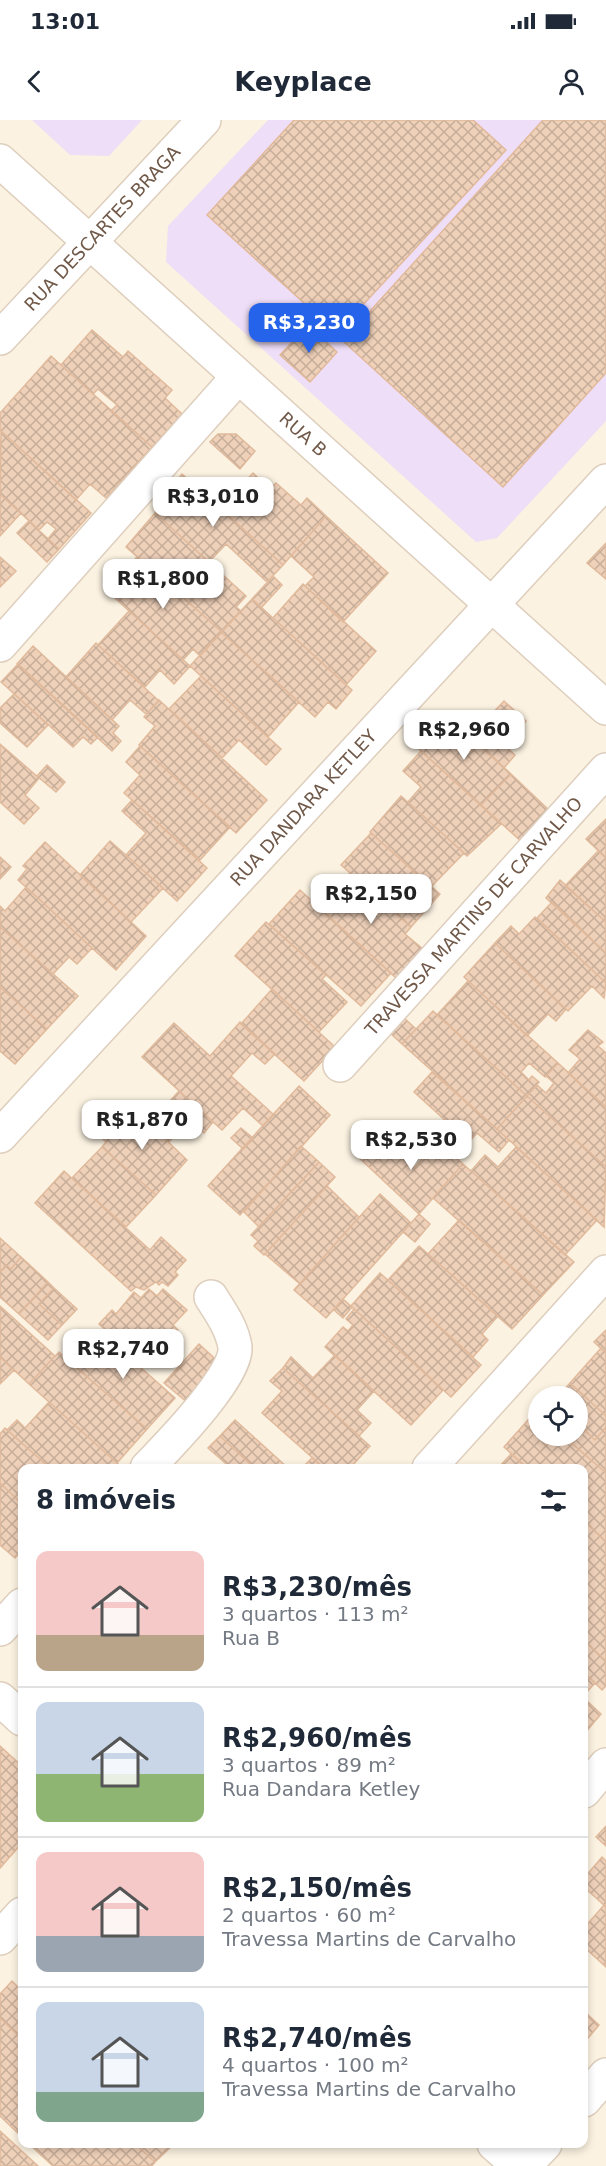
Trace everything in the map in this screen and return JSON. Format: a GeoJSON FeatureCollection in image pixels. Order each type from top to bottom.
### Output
{"type":"FeatureCollection","features":[{"type":"Feature","properties":{"kind":"street","name":"RUA DESCARTES BRAGA"},"geometry":{"type":"LineString","coordinates":[[0,338],[204,120]]}},
{"type":"Feature","properties":{"kind":"street","name":"RUA B"},"geometry":{"type":"LineString","coordinates":[[0,161],[606,708]]}},
{"type":"Feature","properties":{"kind":"street"},"geometry":{"type":"LineString","coordinates":[[0,645],[238,377]]}},
{"type":"Feature","properties":{"kind":"street","name":"RUA DANDARA KETLEY"},"geometry":{"type":"LineString","coordinates":[[0,1136],[490,603],[606,481]]}},
{"type":"Feature","properties":{"kind":"street","name":"TRAVESSA MARTINS DE CARVALHO"},"geometry":{"type":"LineString","coordinates":[[340,1065],[606,770]]}},
{"type":"Feature","properties":{"kind":"street"},"geometry":{"type":"LineString","coordinates":[[433,1464],[606,1272]]}},
{"type":"Feature","properties":{"kind":"street"},"geometry":{"type":"LineString","coordinates":[[151,1464],[194,1417],[227,1372],[235,1349],[230,1327],[211,1297]]}},
{"type":"Feature","properties":{"kind":"street"},"geometry":{"type":"LineString","coordinates":[[0,1629],[18,1609]]}},
{"type":"Feature","properties":{"kind":"street"},"geometry":{"type":"LineString","coordinates":[[0,1699],[18,1715]]}},
{"type":"Feature","properties":{"kind":"street"},"geometry":{"type":"LineString","coordinates":[[588,1786],[606,1765]]}},
{"type":"Feature","properties":{"kind":"street"},"geometry":{"type":"LineString","coordinates":[[0,1938],[18,1918]]}},
{"type":"Feature","properties":{"kind":"street"},"geometry":{"type":"LineString","coordinates":[[588,2095],[606,2075]]}},
{"type":"Feature","properties":{"kind":"street"},"geometry":{"type":"LineString","coordinates":[[499,2148],[519,2166]]}},
{"type":"Feature","properties":{"kind":"street"},"geometry":{"type":"LineString","coordinates":[[524,2166],[540,2148]]}},
{"type":"Feature","properties":{"kind":"shaded area"},"geometry":{"type":"Polygon","coordinates":[[[32,120],[142,120],[109,156],[70,155],[32,120]]]}},
{"type":"Feature","properties":{"kind":"shaded area"},"geometry":{"type":"Polygon","coordinates":[[[268,120],[606,120],[606,421],[497,538],[476,542],[166,262],[168,226],[268,120]]]}},
{"type":"Feature","properties":{"kind":"building"},"geometry":{"type":"Polygon","coordinates":[[[294,120],[473,120],[506,150],[337,333],[207,215],[294,120]]]}},
{"type":"Feature","properties":{"kind":"building"},"geometry":{"type":"Polygon","coordinates":[[[543,120],[606,120],[606,373],[503,487],[343,341],[543,120]]]}},
{"type":"Feature","properties":{"kind":"building"},"geometry":{"type":"Polygon","coordinates":[[[308,325],[337,352],[310,382],[280,355],[308,325]]]}},
{"type":"Feature","properties":{"kind":"building"},"geometry":{"type":"Polygon","coordinates":[[[92,330],[123,357],[128,351],[172,390],[165,398],[182,414],[152,447],[111,411],[117,405],[98,389],[93,394],[61,365],[92,330]]]}},
{"type":"Feature","properties":{"kind":"building"},"geometry":{"type":"Polygon","coordinates":[[[51,356],[152,447],[106,498],[90,484],[76,500],[0,430],[0,413],[51,356]]]}},
{"type":"Feature","properties":{"kind":"building"},"geometry":{"type":"Polygon","coordinates":[[[1,431],[91,513],[59,549],[48,539],[56,529],[47,522],[39,530],[0,494],[1,431]]]}},
{"type":"Feature","properties":{"kind":"building"},"geometry":{"type":"Polygon","coordinates":[[[218,434],[236,434],[255,451],[240,469],[210,442],[218,434]]]}},
{"type":"Feature","properties":{"kind":"building"},"geometry":{"type":"Polygon","coordinates":[[[253,473],[270,489],[276,483],[301,505],[307,498],[326,516],[283,565],[221,509],[253,473]]]}},
{"type":"Feature","properties":{"kind":"building"},"geometry":{"type":"Polygon","coordinates":[[[182,474],[283,565],[267,582],[226,544],[209,562],[155,513],[173,493],[170,489],[182,474]]]}},
{"type":"Feature","properties":{"kind":"building"},"geometry":{"type":"Polygon","coordinates":[[[0,494],[21,513],[0,536],[0,494]]]}},
{"type":"Feature","properties":{"kind":"building"},"geometry":{"type":"Polygon","coordinates":[[[155,513],[246,596],[236,607],[241,611],[222,632],[126,547],[155,513]]]}},
{"type":"Feature","properties":{"kind":"building"},"geometry":{"type":"Polygon","coordinates":[[[326,516],[388,573],[343,622],[305,586],[314,577],[291,556],[326,516]]]}},
{"type":"Feature","properties":{"kind":"building"},"geometry":{"type":"Polygon","coordinates":[[[29,521],[59,549],[47,562],[17,533],[29,521]]]}},
{"type":"Feature","properties":{"kind":"building"},"geometry":{"type":"Polygon","coordinates":[[[606,543],[606,579],[587,563],[606,543]]]}},
{"type":"Feature","properties":{"kind":"building"},"geometry":{"type":"Polygon","coordinates":[[[0,557],[16,571],[0,587],[0,557]]]}},
{"type":"Feature","properties":{"kind":"building"},"geometry":{"type":"Polygon","coordinates":[[[137,557],[222,632],[200,656],[193,649],[183,660],[106,590],[137,557]]]}},
{"type":"Feature","properties":{"kind":"building"},"geometry":{"type":"Polygon","coordinates":[[[273,576],[282,585],[261,608],[252,599],[273,576]]]}},
{"type":"Feature","properties":{"kind":"building"},"geometry":{"type":"Polygon","coordinates":[[[303,584],[376,651],[346,685],[273,618],[303,584]]]}},
{"type":"Feature","properties":{"kind":"building"},"geometry":{"type":"Polygon","coordinates":[[[252,599],[352,690],[336,709],[328,702],[315,717],[221,632],[252,599]]]}},
{"type":"Feature","properties":{"kind":"building"},"geometry":{"type":"Polygon","coordinates":[[[129,611],[190,666],[174,684],[160,670],[145,687],[98,645],[129,611]]]}},
{"type":"Feature","properties":{"kind":"building"},"geometry":{"type":"Polygon","coordinates":[[[221,632],[299,702],[268,737],[190,666],[221,632]]]}},
{"type":"Feature","properties":{"kind":"building"},"geometry":{"type":"Polygon","coordinates":[[[96,643],[159,701],[146,714],[130,700],[112,720],[66,677],[96,643]]]}},
{"type":"Feature","properties":{"kind":"building"},"geometry":{"type":"Polygon","coordinates":[[[33,646],[119,726],[113,733],[121,741],[112,751],[17,664],[33,646]]]}},
{"type":"Feature","properties":{"kind":"building"},"geometry":{"type":"Polygon","coordinates":[[[18,664],[98,737],[91,744],[83,737],[73,747],[1,682],[18,664]]]}},
{"type":"Feature","properties":{"kind":"building"},"geometry":{"type":"Polygon","coordinates":[[[201,676],[281,749],[266,765],[239,740],[222,758],[169,709],[201,676]]]}},
{"type":"Feature","properties":{"kind":"building"},"geometry":{"type":"Polygon","coordinates":[[[14,694],[48,725],[27,747],[0,723],[0,708],[14,694]]]}},
{"type":"Feature","properties":{"kind":"building"},"geometry":{"type":"Polygon","coordinates":[[[159,700],[267,800],[236,833],[139,745],[155,726],[144,717],[159,700]]]}},
{"type":"Feature","properties":{"kind":"building"},"geometry":{"type":"Polygon","coordinates":[[[504,701],[526,721],[504,745],[515,755],[504,768],[470,737],[504,701]]]}},
{"type":"Feature","properties":{"kind":"building"},"geometry":{"type":"Polygon","coordinates":[[[448,716],[511,774],[481,805],[418,748],[448,716]]]}},
{"type":"Feature","properties":{"kind":"building"},"geometry":{"type":"Polygon","coordinates":[[[0,744],[39,778],[25,795],[39,808],[24,824],[0,802],[0,744]]]}},
{"type":"Feature","properties":{"kind":"building"},"geometry":{"type":"Polygon","coordinates":[[[140,746],[230,827],[200,860],[124,793],[140,775],[126,762],[140,746]]]}},
{"type":"Feature","properties":{"kind":"building"},"geometry":{"type":"Polygon","coordinates":[[[421,751],[501,824],[467,856],[408,802],[421,787],[403,771],[421,751]]]}},
{"type":"Feature","properties":{"kind":"building"},"geometry":{"type":"Polygon","coordinates":[[[47,765],[65,782],[56,792],[37,776],[47,765]]]}},
{"type":"Feature","properties":{"kind":"building"},"geometry":{"type":"Polygon","coordinates":[[[511,774],[551,812],[523,843],[481,805],[511,774]]]}},
{"type":"Feature","properties":{"kind":"building"},"geometry":{"type":"Polygon","coordinates":[[[401,796],[464,853],[431,887],[370,832],[401,796]]]}},
{"type":"Feature","properties":{"kind":"building"},"geometry":{"type":"Polygon","coordinates":[[[132,800],[207,868],[177,901],[126,855],[146,833],[122,811],[132,800]]]}},
{"type":"Feature","properties":{"kind":"building"},"geometry":{"type":"Polygon","coordinates":[[[606,819],[606,858],[586,839],[606,819]]]}},
{"type":"Feature","properties":{"kind":"building"},"geometry":{"type":"Polygon","coordinates":[[[371,833],[440,894],[411,927],[341,865],[371,833]]]}},
{"type":"Feature","properties":{"kind":"building"},"geometry":{"type":"Polygon","coordinates":[[[110,841],[163,888],[131,922],[80,875],[110,841]]]}},
{"type":"Feature","properties":{"kind":"building"},"geometry":{"type":"Polygon","coordinates":[[[45,842],[146,936],[116,970],[18,880],[27,869],[23,866],[45,842]]]}},
{"type":"Feature","properties":{"kind":"building"},"geometry":{"type":"Polygon","coordinates":[[[598,851],[606,858],[606,922],[565,886],[598,851]]]}},
{"type":"Feature","properties":{"kind":"building"},"geometry":{"type":"Polygon","coordinates":[[[0,857],[11,867],[0,879],[0,857]]]}},
{"type":"Feature","properties":{"kind":"building"},"geometry":{"type":"Polygon","coordinates":[[[350,873],[411,927],[405,934],[423,949],[396,978],[318,907],[350,873]]]}},
{"type":"Feature","properties":{"kind":"building"},"geometry":{"type":"Polygon","coordinates":[[[560,880],[606,922],[606,953],[546,898],[560,880]]]}},
{"type":"Feature","properties":{"kind":"building"},"geometry":{"type":"Polygon","coordinates":[[[26,887],[92,948],[77,964],[69,957],[53,974],[0,927],[0,906],[5,911],[26,887]]]}},
{"type":"Feature","properties":{"kind":"building"},"geometry":{"type":"Polygon","coordinates":[[[300,890],[391,973],[361,1006],[269,924],[300,890]]]}},
{"type":"Feature","properties":{"kind":"building"},"geometry":{"type":"Polygon","coordinates":[[[552,902],[606,953],[606,983],[537,918],[552,902]]]}},
{"type":"Feature","properties":{"kind":"building"},"geometry":{"type":"Polygon","coordinates":[[[535,917],[606,983],[604,998],[592,986],[568,1011],[495,943],[511,926],[519,934],[535,917]]]}},
{"type":"Feature","properties":{"kind":"building"},"geometry":{"type":"Polygon","coordinates":[[[266,922],[326,975],[322,979],[347,1002],[319,1032],[235,956],[266,922]]]}},
{"type":"Feature","properties":{"kind":"building"},"geometry":{"type":"Polygon","coordinates":[[[0,927],[78,996],[47,1029],[0,987],[0,927]]]}},
{"type":"Feature","properties":{"kind":"building"},"geometry":{"type":"Polygon","coordinates":[[[495,943],[566,1009],[556,1021],[548,1014],[527,1036],[464,977],[495,943]]]}},
{"type":"Feature","properties":{"kind":"building"},"geometry":{"type":"Polygon","coordinates":[[[468,981],[558,1063],[545,1077],[529,1063],[521,1072],[529,1080],[532,1076],[539,1082],[527,1096],[437,1015],[468,981]]]}},
{"type":"Feature","properties":{"kind":"building"},"geometry":{"type":"Polygon","coordinates":[[[0,987],[47,1029],[15,1064],[0,1051],[0,987]]]}},
{"type":"Feature","properties":{"kind":"building"},"geometry":{"type":"Polygon","coordinates":[[[272,989],[335,1047],[304,1081],[241,1024],[272,989]]]}},
{"type":"Feature","properties":{"kind":"building"},"geometry":{"type":"Polygon","coordinates":[[[433,1011],[527,1096],[497,1129],[402,1044],[433,1011]]]}},
{"type":"Feature","properties":{"kind":"building"},"geometry":{"type":"Polygon","coordinates":[[[403,1017],[416,1029],[402,1044],[389,1032],[403,1017]]]}},
{"type":"Feature","properties":{"kind":"building"},"geometry":{"type":"Polygon","coordinates":[[[240,1022],[275,1054],[265,1064],[252,1053],[231,1076],[274,1115],[263,1126],[243,1108],[222,1130],[142,1057],[174,1023],[210,1056],[240,1022]]]}},
{"type":"Feature","properties":{"kind":"building"},"geometry":{"type":"Polygon","coordinates":[[[588,1030],[603,1042],[598,1046],[606,1053],[606,1107],[568,1073],[580,1059],[569,1050],[588,1030]]]}},
{"type":"Feature","properties":{"kind":"building"},"geometry":{"type":"Polygon","coordinates":[[[558,1063],[606,1107],[606,1167],[527,1096],[537,1085],[546,1093],[554,1083],[546,1076],[558,1063]]]}},
{"type":"Feature","properties":{"kind":"building"},"geometry":{"type":"Polygon","coordinates":[[[432,1072],[509,1140],[499,1152],[477,1133],[469,1142],[414,1092],[432,1072]]]}},
{"type":"Feature","properties":{"kind":"building"},"geometry":{"type":"Polygon","coordinates":[[[299,1086],[330,1115],[240,1215],[208,1186],[299,1086]]]}},
{"type":"Feature","properties":{"kind":"building"},"geometry":{"type":"Polygon","coordinates":[[[179,1091],[213,1122],[204,1133],[189,1120],[169,1142],[149,1124],[179,1091]]]}},
{"type":"Feature","properties":{"kind":"building"},"geometry":{"type":"Polygon","coordinates":[[[527,1096],[606,1167],[604,1227],[497,1129],[527,1096]]]}},
{"type":"Feature","properties":{"kind":"building"},"geometry":{"type":"Polygon","coordinates":[[[136,1111],[187,1160],[156,1195],[102,1147],[106,1142],[96,1132],[110,1117],[122,1128],[136,1111]]]}},
{"type":"Feature","properties":{"kind":"building"},"geometry":{"type":"Polygon","coordinates":[[[241,1128],[253,1138],[243,1149],[231,1138],[241,1128]]]}},
{"type":"Feature","properties":{"kind":"building"},"geometry":{"type":"Polygon","coordinates":[[[376,1133],[414,1168],[438,1141],[463,1164],[419,1214],[356,1155],[376,1133]]]}},
{"type":"Feature","properties":{"kind":"building"},"geometry":{"type":"Polygon","coordinates":[[[301,1146],[319,1162],[259,1227],[244,1212],[301,1146]]]}},
{"type":"Feature","properties":{"kind":"building"},"geometry":{"type":"Polygon","coordinates":[[[102,1147],[156,1195],[126,1227],[72,1178],[102,1147]]]}},
{"type":"Feature","properties":{"kind":"building"},"geometry":{"type":"Polygon","coordinates":[[[516,1147],[597,1220],[565,1255],[471,1171],[485,1155],[498,1167],[516,1147]]]}},
{"type":"Feature","properties":{"kind":"building"},"geometry":{"type":"Polygon","coordinates":[[[319,1162],[335,1177],[264,1255],[254,1246],[258,1241],[251,1235],[319,1162]]]}},
{"type":"Feature","properties":{"kind":"building"},"geometry":{"type":"Polygon","coordinates":[[[463,1164],[574,1262],[543,1295],[433,1198],[463,1164]]]}},
{"type":"Feature","properties":{"kind":"building"},"geometry":{"type":"Polygon","coordinates":[[[64,1171],[150,1250],[161,1237],[186,1260],[175,1272],[178,1275],[168,1286],[162,1282],[159,1285],[156,1282],[144,1290],[136,1287],[131,1291],[35,1203],[64,1171]]]}},
{"type":"Feature","properties":{"kind":"building"},"geometry":{"type":"Polygon","coordinates":[[[327,1186],[359,1217],[300,1284],[265,1254],[327,1186]]]}},
{"type":"Feature","properties":{"kind":"building"},"geometry":{"type":"Polygon","coordinates":[[[380,1194],[411,1223],[326,1318],[294,1290],[380,1194]]]}},
{"type":"Feature","properties":{"kind":"building"},"geometry":{"type":"Polygon","coordinates":[[[419,1214],[430,1224],[415,1242],[403,1232],[419,1214]]]}},
{"type":"Feature","properties":{"kind":"building"},"geometry":{"type":"Polygon","coordinates":[[[459,1220],[543,1295],[512,1329],[428,1254],[459,1220]]]}},
{"type":"Feature","properties":{"kind":"building"},"geometry":{"type":"Polygon","coordinates":[[[0,1238],[21,1257],[11,1269],[6,1265],[0,1272],[0,1238]]]}},
{"type":"Feature","properties":{"kind":"building"},"geometry":{"type":"Polygon","coordinates":[[[419,1246],[498,1316],[482,1334],[488,1340],[473,1357],[388,1280],[419,1246]]]}},
{"type":"Feature","properties":{"kind":"building"},"geometry":{"type":"Polygon","coordinates":[[[21,1257],[48,1282],[19,1314],[0,1297],[0,1272],[6,1265],[11,1269],[21,1257]]]}},
{"type":"Feature","properties":{"kind":"building"},"geometry":{"type":"Polygon","coordinates":[[[380,1273],[481,1365],[451,1397],[351,1306],[380,1273]]]}},
{"type":"Feature","properties":{"kind":"building"},"geometry":{"type":"Polygon","coordinates":[[[48,1282],[54,1288],[39,1304],[62,1325],[48,1340],[19,1314],[48,1282]]]}},
{"type":"Feature","properties":{"kind":"building"},"geometry":{"type":"Polygon","coordinates":[[[54,1288],[77,1309],[62,1325],[39,1304],[54,1288]]]}},
{"type":"Feature","properties":{"kind":"building"},"geometry":{"type":"Polygon","coordinates":[[[149,1289],[157,1296],[163,1289],[187,1310],[173,1325],[178,1330],[166,1344],[161,1339],[141,1361],[99,1324],[112,1310],[116,1314],[134,1292],[141,1298],[149,1289]]]}},
{"type":"Feature","properties":{"kind":"building"},"geometry":{"type":"Polygon","coordinates":[[[343,1299],[352,1307],[343,1318],[334,1310],[343,1299]]]}},
{"type":"Feature","properties":{"kind":"building"},"geometry":{"type":"Polygon","coordinates":[[[0,1306],[55,1356],[29,1384],[0,1357],[0,1306]]]}},
{"type":"Feature","properties":{"kind":"building"},"geometry":{"type":"Polygon","coordinates":[[[354,1309],[443,1390],[411,1425],[325,1347],[343,1327],[348,1331],[353,1325],[346,1319],[354,1309]]]}},
{"type":"Feature","properties":{"kind":"building"},"geometry":{"type":"Polygon","coordinates":[[[606,1330],[606,1353],[594,1342],[606,1330]]]}},
{"type":"Feature","properties":{"kind":"building"},"geometry":{"type":"Polygon","coordinates":[[[105,1336],[175,1398],[147,1429],[70,1362],[92,1337],[99,1343],[105,1336]]]}},
{"type":"Feature","properties":{"kind":"building"},"geometry":{"type":"Polygon","coordinates":[[[199,1344],[222,1365],[188,1403],[164,1383],[199,1344]]]}},
{"type":"Feature","properties":{"kind":"building"},"geometry":{"type":"Polygon","coordinates":[[[601,1348],[606,1353],[606,1416],[588,1400],[588,1386],[573,1386],[570,1383],[601,1348]]]}},
{"type":"Feature","properties":{"kind":"building"},"geometry":{"type":"Polygon","coordinates":[[[59,1352],[147,1429],[117,1463],[29,1384],[59,1352]]]}},
{"type":"Feature","properties":{"kind":"building"},"geometry":{"type":"Polygon","coordinates":[[[335,1355],[374,1391],[357,1410],[371,1423],[359,1436],[283,1368],[291,1357],[313,1378],[335,1355]]]}},
{"type":"Feature","properties":{"kind":"building"},"geometry":{"type":"Polygon","coordinates":[[[0,1357],[14,1370],[0,1384],[0,1357]]]}},
{"type":"Feature","properties":{"kind":"building"},"geometry":{"type":"Polygon","coordinates":[[[283,1368],[370,1446],[354,1464],[319,1464],[262,1413],[282,1391],[270,1381],[283,1368]]]}},
{"type":"Feature","properties":{"kind":"building"},"geometry":{"type":"Polygon","coordinates":[[[588,1400],[606,1416],[606,1427],[595,1440],[588,1433],[588,1400]]]}},
{"type":"Feature","properties":{"kind":"building"},"geometry":{"type":"Polygon","coordinates":[[[49,1402],[118,1464],[45,1464],[7,1430],[17,1420],[25,1428],[49,1402]]]}},
{"type":"Feature","properties":{"kind":"building"},"geometry":{"type":"Polygon","coordinates":[[[235,1420],[284,1464],[251,1464],[220,1436],[235,1420]]]}},
{"type":"Feature","properties":{"kind":"building"},"geometry":{"type":"Polygon","coordinates":[[[528,1420],[528,1446],[575,1446],[606,1473],[606,1542],[588,1525],[588,1464],[523,1464],[504,1447],[528,1420]]]}},
{"type":"Feature","properties":{"kind":"building"},"geometry":{"type":"Polygon","coordinates":[[[606,1427],[606,1473],[575,1446],[588,1446],[588,1433],[595,1440],[606,1427]]]}},
{"type":"Feature","properties":{"kind":"building"},"geometry":{"type":"Polygon","coordinates":[[[5,1428],[46,1464],[18,1464],[18,1500],[0,1483],[0,1434],[5,1428]]]}},
{"type":"Feature","properties":{"kind":"building"},"geometry":{"type":"Polygon","coordinates":[[[220,1436],[251,1464],[226,1464],[208,1448],[220,1436]]]}},
{"type":"Feature","properties":{"kind":"building"},"geometry":{"type":"Polygon","coordinates":[[[511,1454],[522,1464],[502,1464],[511,1454]]]}},
{"type":"Feature","properties":{"kind":"building"},"geometry":{"type":"Polygon","coordinates":[[[312,1458],[319,1464],[306,1464],[312,1458]]]}},
{"type":"Feature","properties":{"kind":"building"},"geometry":{"type":"Polygon","coordinates":[[[0,1483],[18,1500],[18,1555],[15,1558],[0,1545],[0,1483]]]}},
{"type":"Feature","properties":{"kind":"building"},"geometry":{"type":"Polygon","coordinates":[[[588,1525],[606,1542],[606,1661],[588,1644],[588,1525]]]}},
{"type":"Feature","properties":{"kind":"building"},"geometry":{"type":"Polygon","coordinates":[[[588,1644],[606,1661],[606,1686],[602,1690],[588,1676],[588,1644]]]}},
{"type":"Feature","properties":{"kind":"building"},"geometry":{"type":"Polygon","coordinates":[[[588,1676],[595,1683],[588,1691],[588,1676]]]}},
{"type":"Feature","properties":{"kind":"building"},"geometry":{"type":"Polygon","coordinates":[[[588,1702],[601,1714],[588,1729],[588,1702]]]}},
{"type":"Feature","properties":{"kind":"building"},"geometry":{"type":"Polygon","coordinates":[[[0,1746],[18,1762],[18,1848],[0,1868],[0,1746]]]}},
{"type":"Feature","properties":{"kind":"building"},"geometry":{"type":"Polygon","coordinates":[[[606,1826],[606,1846],[596,1837],[606,1826]]]}},
{"type":"Feature","properties":{"kind":"building"},"geometry":{"type":"Polygon","coordinates":[[[602,1857],[606,1861],[606,1907],[588,1891],[588,1873],[602,1857]]]}},
{"type":"Feature","properties":{"kind":"building"},"geometry":{"type":"Polygon","coordinates":[[[604,1905],[606,1907],[606,1967],[588,1951],[588,1923],[604,1905]]]}},
{"type":"Feature","properties":{"kind":"building"},"geometry":{"type":"Polygon","coordinates":[[[12,1981],[18,1987],[18,2035],[0,2018],[0,1994],[12,1981]]]}},
{"type":"Feature","properties":{"kind":"building"},"geometry":{"type":"Polygon","coordinates":[[[588,2015],[599,2025],[588,2038],[588,2015]]]}},
{"type":"Feature","properties":{"kind":"building"},"geometry":{"type":"Polygon","coordinates":[[[0,2018],[18,2035],[18,2133],[0,2116],[0,2018]]]}},
{"type":"Feature","properties":{"kind":"building"},"geometry":{"type":"Polygon","coordinates":[[[0,2131],[38,2166],[0,2166],[0,2131]]]}},
{"type":"Feature","properties":{"kind":"building"},"geometry":{"type":"Polygon","coordinates":[[[33,2148],[139,2148],[155,2162],[152,2166],[53,2166],[33,2148]]]}},
{"type":"Feature","properties":{"kind":"building"},"geometry":{"type":"Polygon","coordinates":[[[139,2148],[170,2148],[155,2162],[139,2148]]]}}]}
